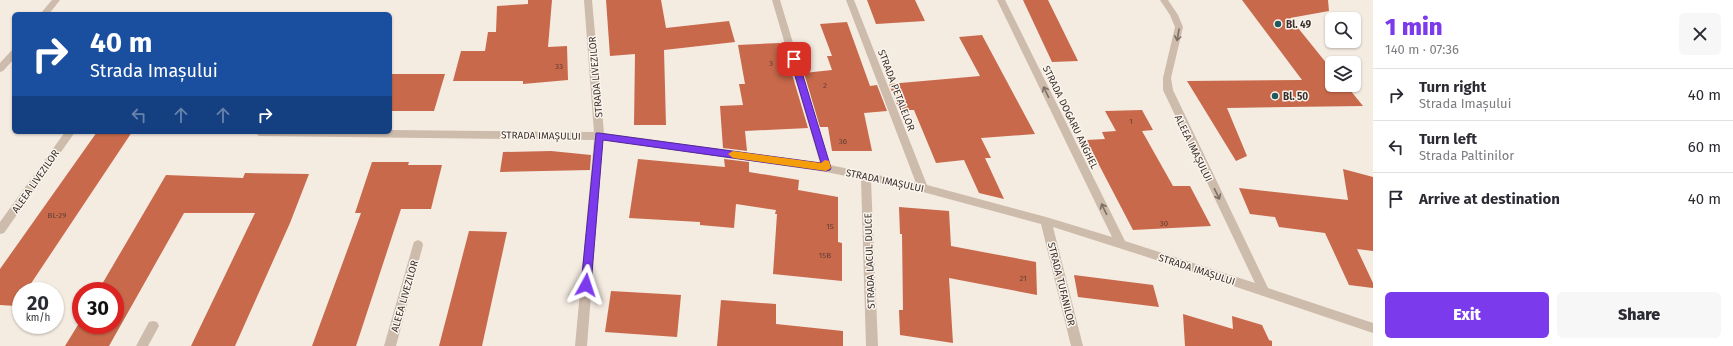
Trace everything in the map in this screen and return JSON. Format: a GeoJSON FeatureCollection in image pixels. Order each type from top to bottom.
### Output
{"type":"FeatureCollection","features":[{"type":"Feature","properties":{"kind":"street"},"geometry":{"type":"LineString","coordinates":[[46,12],[56,0]]}},
{"type":"Feature","properties":{"kind":"street","name":"STRADA LIVEZILOR"},"geometry":{"type":"LineString","coordinates":[[581,346],[599,136],[588,0]]}},
{"type":"Feature","properties":{"kind":"street"},"geometry":{"type":"LineString","coordinates":[[776,0],[826,168]]}},
{"type":"Feature","properties":{"kind":"street","name":"STRADA PETALELOR"},"geometry":{"type":"LineString","coordinates":[[850,0],[923,188]]}},
{"type":"Feature","properties":{"kind":"street","name":"STRADA DOGARU ANGHEL"},"geometry":{"type":"LineString","coordinates":[[1001,0],[1121,244]]}},
{"type":"Feature","properties":{"kind":"street","name":"ALEEA IMAȘULUI"},"geometry":{"type":"LineString","coordinates":[[1164,0],[1174,15],[1179,27],[1167,78],[1168,90],[1172,103],[1264,291]]}},
{"type":"Feature","properties":{"kind":"street"},"geometry":{"type":"LineString","coordinates":[[0,69],[12,55]]}},
{"type":"Feature","properties":{"kind":"street","name":"ALEEA LIVEZILOR"},"geometry":{"type":"LineString","coordinates":[[0,230],[69,134]]}},
{"type":"Feature","properties":{"kind":"street","name":"STRADA IMAȘULUI"},"geometry":{"type":"LineString","coordinates":[[392,134],[599,136],[826,168],[923,188],[1046,222],[1121,244],[1373,328]]}},
{"type":"Feature","properties":{"kind":"street","name":"STRADA LACUL DULCE"},"geometry":{"type":"LineString","coordinates":[[866,176],[872,346]]}},
{"type":"Feature","properties":{"kind":"street","name":"STRADA TUFANILOR"},"geometry":{"type":"LineString","coordinates":[[1046,222],[1077,346]]}},
{"type":"Feature","properties":{"kind":"street","name":"ALEEA LIVEZILOR"},"geometry":{"type":"LineString","coordinates":[[390,346],[418,245]]}},
{"type":"Feature","properties":{"kind":"street"},"geometry":{"type":"LineString","coordinates":[[142,346],[153,326]]}},
{"type":"Feature","properties":{"kind":"building"},"geometry":{"type":"Polygon","coordinates":[[[528,0],[552,0],[548,47],[567,46],[568,80],[523,84],[523,81],[453,81],[461,51],[485,51],[488,32],[496,32],[497,6],[528,4],[528,0]]]}},
{"type":"Feature","properties":{"kind":"building"},"geometry":{"type":"Polygon","coordinates":[[[606,0],[661,0],[666,28],[729,21],[735,42],[664,50],[666,125],[634,125],[635,54],[610,56],[606,0]]]}},
{"type":"Feature","properties":{"kind":"building"},"geometry":{"type":"Polygon","coordinates":[[[867,0],[915,0],[925,21],[876,24],[867,0]]]}},
{"type":"Feature","properties":{"kind":"building"},"geometry":{"type":"Polygon","coordinates":[[[1023,0],[1048,0],[1078,61],[1052,62],[1023,0]]]}},
{"type":"Feature","properties":{"kind":"building"},"geometry":{"type":"Polygon","coordinates":[[[1242,0],[1328,0],[1329,11],[1290,18],[1325,61],[1325,92],[1352,92],[1363,106],[1227,108],[1247,156],[1236,161],[1187,81],[1302,80],[1242,0]]]}},
{"type":"Feature","properties":{"kind":"building"},"geometry":{"type":"Polygon","coordinates":[[[847,22],[870,86],[877,85],[887,111],[864,113],[872,151],[832,151],[828,127],[820,127],[804,73],[832,70],[827,56],[832,56],[820,24],[847,22]]]}},
{"type":"Feature","properties":{"kind":"building"},"geometry":{"type":"Polygon","coordinates":[[[982,35],[1035,134],[981,138],[991,158],[985,158],[1004,199],[979,193],[964,160],[936,163],[914,110],[899,110],[889,84],[980,76],[959,37],[982,35]]]}},
{"type":"Feature","properties":{"kind":"building"},"geometry":{"type":"Polygon","coordinates":[[[780,43],[787,75],[792,74],[808,128],[745,131],[747,151],[723,148],[720,106],[743,105],[739,84],[745,84],[738,45],[780,43]]]}},
{"type":"Feature","properties":{"kind":"building"},"geometry":{"type":"Polygon","coordinates":[[[392,74],[445,74],[434,111],[392,111],[392,74]]]}},
{"type":"Feature","properties":{"kind":"building"},"geometry":{"type":"Polygon","coordinates":[[[1142,110],[1153,130],[1142,131],[1173,186],[1190,186],[1211,226],[1133,230],[1086,140],[1105,139],[1102,132],[1116,131],[1105,111],[1142,110]]]}},
{"type":"Feature","properties":{"kind":"building"},"geometry":{"type":"Polygon","coordinates":[[[96,134],[131,134],[32,282],[12,282],[12,306],[0,305],[0,269],[96,134]]]}},
{"type":"Feature","properties":{"kind":"building"},"geometry":{"type":"Polygon","coordinates":[[[551,151],[591,155],[590,170],[500,172],[503,152],[551,151]]]}},
{"type":"Feature","properties":{"kind":"building"},"geometry":{"type":"Polygon","coordinates":[[[638,159],[725,167],[724,159],[749,162],[749,172],[799,180],[798,190],[838,197],[838,242],[842,243],[842,281],[773,274],[776,210],[736,204],[734,228],[700,225],[700,222],[629,218],[638,159]]]}},
{"type":"Feature","properties":{"kind":"building"},"geometry":{"type":"Polygon","coordinates":[[[372,162],[409,162],[408,165],[442,165],[431,209],[401,209],[356,346],[312,346],[361,213],[355,213],[372,162]]]}},
{"type":"Feature","properties":{"kind":"building"},"geometry":{"type":"Polygon","coordinates":[[[1343,169],[1373,177],[1373,251],[1357,249],[1373,283],[1373,288],[1349,285],[1325,233],[1279,227],[1275,217],[1250,214],[1239,188],[1348,200],[1343,169]]]}},
{"type":"Feature","properties":{"kind":"building"},"geometry":{"type":"Polygon","coordinates":[[[245,173],[309,174],[290,223],[235,346],[191,346],[255,213],[184,213],[124,319],[124,282],[103,282],[166,175],[243,178],[245,173]]]}},
{"type":"Feature","properties":{"kind":"building"},"geometry":{"type":"Polygon","coordinates":[[[899,207],[949,211],[951,246],[1036,262],[1037,295],[949,278],[953,343],[900,335],[899,310],[903,310],[902,234],[900,234],[899,207]]]}},
{"type":"Feature","properties":{"kind":"building"},"geometry":{"type":"Polygon","coordinates":[[[469,231],[507,232],[482,346],[439,346],[469,231]]]}},
{"type":"Feature","properties":{"kind":"building"},"geometry":{"type":"Polygon","coordinates":[[[1074,275],[1153,285],[1159,307],[1078,297],[1074,275]]]}},
{"type":"Feature","properties":{"kind":"building"},"geometry":{"type":"Polygon","coordinates":[[[611,291],[681,295],[677,337],[605,332],[611,291]]]}},
{"type":"Feature","properties":{"kind":"building"},"geometry":{"type":"Polygon","coordinates":[[[721,300],[776,304],[776,324],[843,331],[843,346],[717,346],[721,300]]]}},
{"type":"Feature","properties":{"kind":"building"},"geometry":{"type":"Polygon","coordinates":[[[1183,314],[1233,329],[1232,316],[1262,325],[1269,340],[1272,341],[1272,346],[1185,346],[1183,314]]]}},
{"type":"Feature","properties":{"kind":"building"},"geometry":{"type":"Polygon","coordinates":[[[72,334],[116,334],[109,346],[65,346],[72,334]]]}},
{"type":"Feature","properties":{"kind":"slow traffic"},"geometry":{"type":"LineString","coordinates":[[733,154],[826,168],[825,164]]}},
{"type":"Feature","properties":{"kind":"place","name":"Bl. 49"},"geometry":{"type":"Point","coordinates":[1278,24]}},
{"type":"Feature","properties":{"kind":"place","name":"Bl. 50"},"geometry":{"type":"Point","coordinates":[1275,96]}},
{"type":"Feature","properties":{"kind":"route"},"geometry":{"type":"LineString","coordinates":[[586,285],[599,136],[826,168],[794,59]]}}]}
